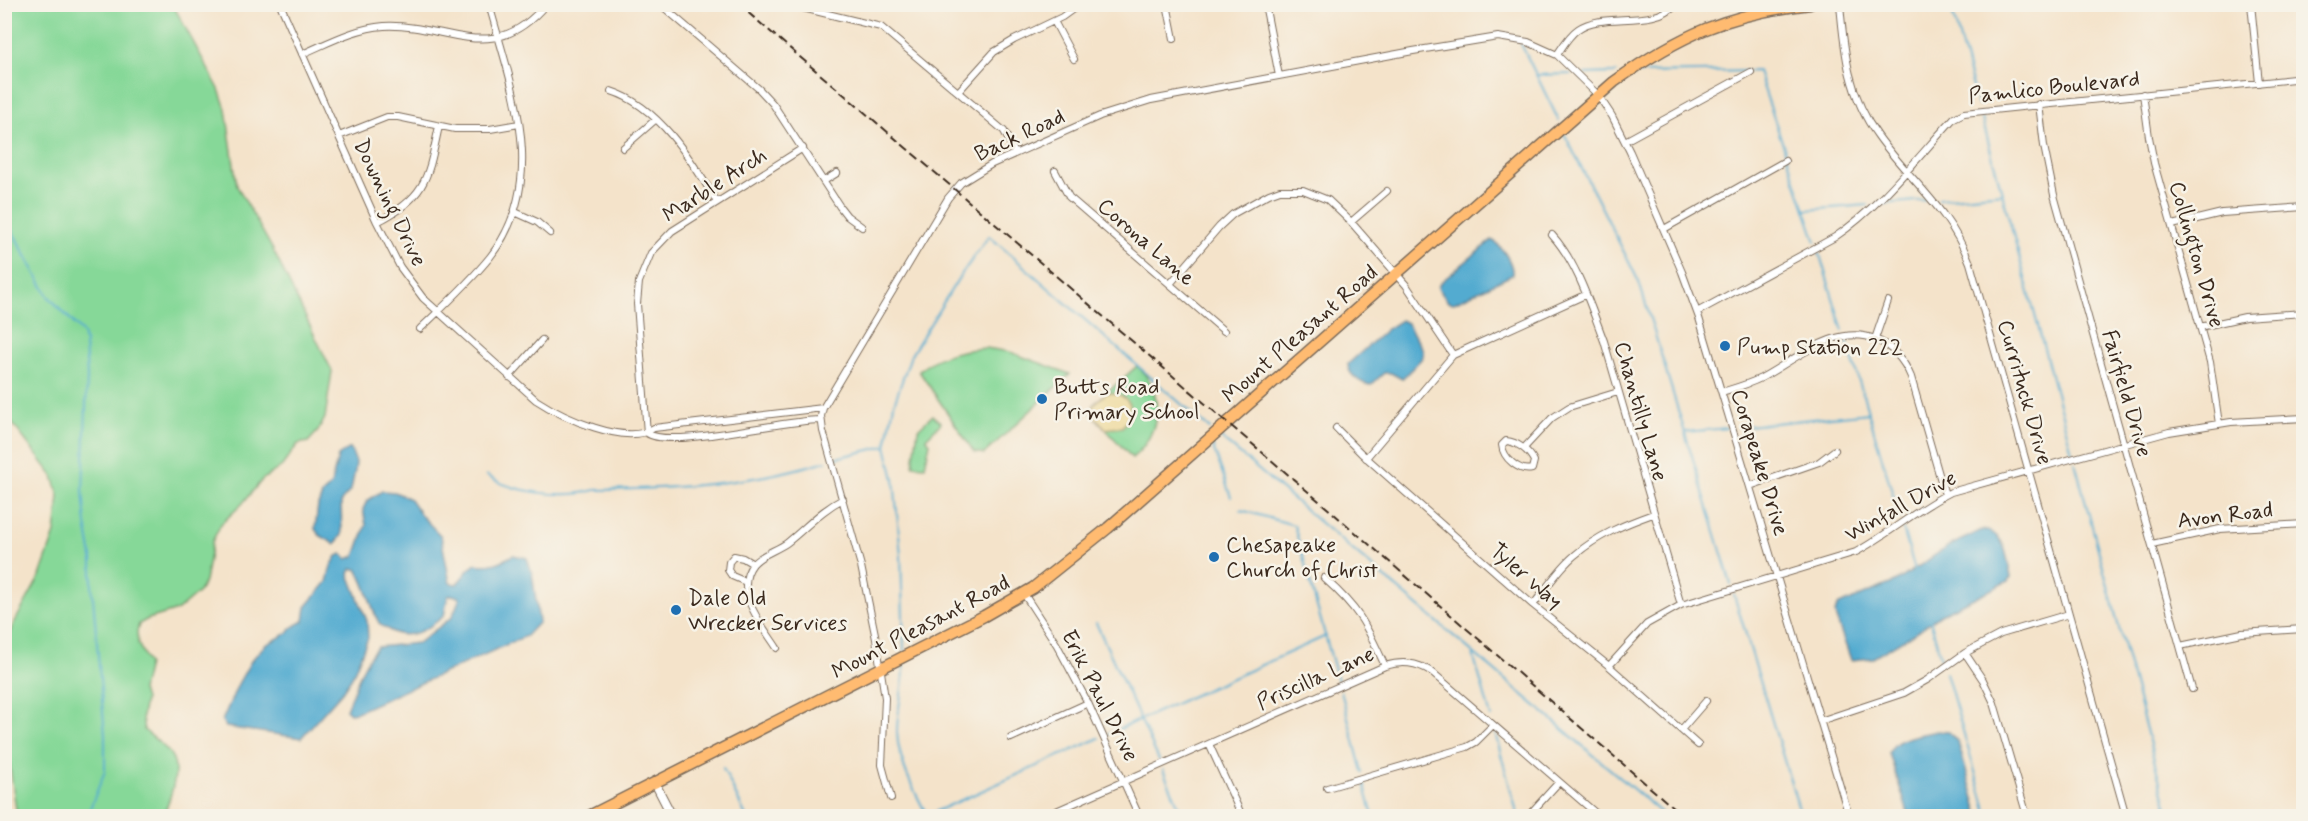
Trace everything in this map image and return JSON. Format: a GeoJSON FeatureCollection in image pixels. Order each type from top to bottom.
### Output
{"type":"FeatureCollection","features":[{"type":"Feature","properties":{"kind":"highway","name":"Mount Pleasant Road"},"geometry":{"type":"LineString","coordinates":[[589,816],[1024,594],[1108,528],[1598,95],[1645,60],[1691,34],[1748,15],[1810,4]]}},
{"type":"Feature","properties":{"kind":"street","name":"Downing Drive"},"geometry":{"type":"LineString","coordinates":[[280,4],[377,222],[403,273],[423,298],[536,400],[576,421],[604,430],[627,434],[647,433],[654,428],[823,408]]}},
{"type":"Feature","properties":{"kind":"street"},"geometry":{"type":"LineString","coordinates":[[420,329],[489,258],[500,243],[515,212],[520,192],[524,160],[519,124],[489,4]]}},
{"type":"Feature","properties":{"kind":"street"},"geometry":{"type":"LineString","coordinates":[[302,54],[344,36],[384,26],[410,27],[468,39],[498,37],[524,25],[546,4]]}},
{"type":"Feature","properties":{"kind":"street"},"geometry":{"type":"LineString","coordinates":[[660,4],[759,89],[783,117],[847,216],[861,227]]}},
{"type":"Feature","properties":{"kind":"street"},"geometry":{"type":"LineString","coordinates":[[799,4],[803,8],[881,27],[1004,132],[1015,153]]}},
{"type":"Feature","properties":{"kind":"street"},"geometry":{"type":"LineString","coordinates":[[958,92],[994,52],[1054,21],[1080,4]]}},
{"type":"Feature","properties":{"kind":"street"},"geometry":{"type":"LineString","coordinates":[[1167,4],[1174,39]]}},
{"type":"Feature","properties":{"kind":"street"},"geometry":{"type":"LineString","coordinates":[[1265,4],[1279,76]]}},
{"type":"Feature","properties":{"kind":"street"},"geometry":{"type":"LineString","coordinates":[[1557,55],[1579,28],[1590,24],[1658,16],[1670,12],[1676,4]]}},
{"type":"Feature","properties":{"kind":"street","name":"Currituck Drive"},"geometry":{"type":"LineString","coordinates":[[1840,4],[1847,66],[1858,100],[1877,136],[1944,213],[1965,249],[1975,277],[2126,816]]}},
{"type":"Feature","properties":{"kind":"street"},"geometry":{"type":"LineString","coordinates":[[2252,5],[2259,82]]}},
{"type":"Feature","properties":{"kind":"street"},"geometry":{"type":"LineString","coordinates":[[1054,21],[1074,59]]}},
{"type":"Feature","properties":{"kind":"street","name":"Back Road"},"geometry":{"type":"LineString","coordinates":[[891,798],[882,760],[885,698],[881,669],[861,566],[821,420],[823,408],[952,192],[974,174],[1015,153],[1100,116],[1151,100],[1498,37],[1528,42],[1557,55],[1598,95]]}},
{"type":"Feature","properties":{"kind":"street"},"geometry":{"type":"LineString","coordinates":[[1625,141],[1750,72]]}},
{"type":"Feature","properties":{"kind":"street","name":"Pamlico Boulevard"},"geometry":{"type":"LineString","coordinates":[[1697,312],[1854,225],[1958,116],[1971,111],[2304,78]]}},
{"type":"Feature","properties":{"kind":"street"},"geometry":{"type":"LineString","coordinates":[[611,91],[627,96],[680,145],[717,202]]}},
{"type":"Feature","properties":{"kind":"street","name":"Collington Drive"},"geometry":{"type":"LineString","coordinates":[[2143,94],[2151,146],[2210,362],[2219,424]]}},
{"type":"Feature","properties":{"kind":"street","name":"Corapeake Drive"},"geometry":{"type":"LineString","coordinates":[[1598,95],[1625,141],[1697,312],[1849,816]]}},
{"type":"Feature","properties":{"kind":"street","name":"Fairfield Drive"},"geometry":{"type":"LineString","coordinates":[[2039,104],[2046,163],[2054,195],[2192,689]]}},
{"type":"Feature","properties":{"kind":"street"},"geometry":{"type":"LineString","coordinates":[[339,136],[387,117],[398,117],[455,129],[490,129],[519,124]]}},
{"type":"Feature","properties":{"kind":"street"},"geometry":{"type":"LineString","coordinates":[[623,148],[655,120]]}},
{"type":"Feature","properties":{"kind":"street"},"geometry":{"type":"LineString","coordinates":[[377,222],[407,204],[424,184],[439,126]]}},
{"type":"Feature","properties":{"kind":"street","name":"Marble Arch"},"geometry":{"type":"LineString","coordinates":[[647,433],[638,304],[640,278],[646,261],[660,242],[672,231],[802,148]]}},
{"type":"Feature","properties":{"kind":"street"},"geometry":{"type":"LineString","coordinates":[[1664,229],[1785,161]]}},
{"type":"Feature","properties":{"kind":"street","name":"Corona Lane"},"geometry":{"type":"LineString","coordinates":[[1054,171],[1069,197],[1224,331]]}},
{"type":"Feature","properties":{"kind":"street"},"geometry":{"type":"LineString","coordinates":[[824,181],[837,172]]}},
{"type":"Feature","properties":{"kind":"street"},"geometry":{"type":"LineString","coordinates":[[1170,284],[1226,220],[1269,194],[1292,189],[1316,193],[1338,207],[1397,273],[1453,355]]}},
{"type":"Feature","properties":{"kind":"street"},"geometry":{"type":"LineString","coordinates":[[1352,222],[1387,191]]}},
{"type":"Feature","properties":{"kind":"street"},"geometry":{"type":"LineString","coordinates":[[2172,225],[2222,213],[2304,207]]}},
{"type":"Feature","properties":{"kind":"street"},"geometry":{"type":"LineString","coordinates":[[515,212],[537,222],[550,233]]}},
{"type":"Feature","properties":{"kind":"street","name":"Chantilly Lane"},"geometry":{"type":"LineString","coordinates":[[1552,235],[1564,249],[1604,342],[1681,605]]}},
{"type":"Feature","properties":{"kind":"street"},"geometry":{"type":"LineString","coordinates":[[1366,458],[1453,355],[1585,295]]}},
{"type":"Feature","properties":{"kind":"street"},"geometry":{"type":"LineString","coordinates":[[1875,339],[1888,301]]}},
{"type":"Feature","properties":{"kind":"street"},"geometry":{"type":"LineString","coordinates":[[2200,327],[2245,317],[2304,313]]}},
{"type":"Feature","properties":{"kind":"street"},"geometry":{"type":"LineString","coordinates":[[1722,392],[1750,383],[1838,337],[1855,335],[1875,339],[1896,353],[1907,367],[1945,495]]}},
{"type":"Feature","properties":{"kind":"street"},"geometry":{"type":"LineString","coordinates":[[509,377],[542,340]]}},
{"type":"Feature","properties":{"kind":"street"},"geometry":{"type":"LineString","coordinates":[[1524,448],[1552,418],[1569,407],[1618,392]]}},
{"type":"Feature","properties":{"kind":"street","name":"Winfall Drive"},"geometry":{"type":"LineString","coordinates":[[1609,666],[1647,624],[1681,605],[1856,552],[1880,539],[1924,507],[1968,486],[2169,432],[2219,424],[2304,418]]}},
{"type":"Feature","properties":{"kind":"street","name":"Downing Drive"},"geometry":{"type":"LineString","coordinates":[[647,433],[653,438],[681,438],[821,420]]}},
{"type":"Feature","properties":{"kind":"street","name":"Tyler Way"},"geometry":{"type":"LineString","coordinates":[[1336,428],[1366,458],[1533,605],[1609,666],[1698,745]]}},
{"type":"Feature","properties":{"kind":"street"},"geometry":{"type":"LineString","coordinates":[[1506,441],[1512,441],[1524,448],[1534,461],[1532,469],[1529,470],[1520,469],[1503,454],[1502,450],[1503,443],[1506,441]]}},
{"type":"Feature","properties":{"kind":"street"},"geometry":{"type":"LineString","coordinates":[[1750,486],[1819,462],[1835,450]]}},
{"type":"Feature","properties":{"kind":"street"},"geometry":{"type":"LineString","coordinates":[[777,648],[750,605],[746,582],[753,564],[781,548],[825,508],[843,499]]}},
{"type":"Feature","properties":{"kind":"street"},"geometry":{"type":"LineString","coordinates":[[1533,605],[1573,556],[1602,535],[1626,523],[1653,514]]}},
{"type":"Feature","properties":{"kind":"street","name":"Avon Road"},"geometry":{"type":"LineString","coordinates":[[2152,544],[2220,529],[2304,524]]}},
{"type":"Feature","properties":{"kind":"street"},"geometry":{"type":"LineString","coordinates":[[746,582],[732,576],[728,570],[729,562],[734,556],[753,564]]}},
{"type":"Feature","properties":{"kind":"street"},"geometry":{"type":"LineString","coordinates":[[1324,578],[1360,614],[1385,666]]}},
{"type":"Feature","properties":{"kind":"street","name":"Erik Paul Drive"},"geometry":{"type":"LineString","coordinates":[[1024,594],[1057,645],[1088,703],[1139,816]]}},
{"type":"Feature","properties":{"kind":"street"},"geometry":{"type":"LineString","coordinates":[[1820,721],[1904,693],[1927,681],[1965,653],[2001,634],[2069,614]]}},
{"type":"Feature","properties":{"kind":"street"},"geometry":{"type":"LineString","coordinates":[[2180,646],[2242,633],[2304,629]]}},
{"type":"Feature","properties":{"kind":"street"},"geometry":{"type":"LineString","coordinates":[[1965,653],[1983,680],[1994,703],[2027,816]]}},
{"type":"Feature","properties":{"kind":"street","name":"Priscilla Lane"},"geometry":{"type":"LineString","coordinates":[[1045,816],[1385,666],[1401,662],[1420,665],[1431,672],[1599,816]]}},
{"type":"Feature","properties":{"kind":"street"},"geometry":{"type":"LineString","coordinates":[[1681,730],[1706,701]]}},
{"type":"Feature","properties":{"kind":"street"},"geometry":{"type":"LineString","coordinates":[[1011,738],[1088,703]]}},
{"type":"Feature","properties":{"kind":"street"},"geometry":{"type":"LineString","coordinates":[[1327,788],[1467,747],[1476,742],[1493,725]]}},
{"type":"Feature","properties":{"kind":"street"},"geometry":{"type":"LineString","coordinates":[[1209,744],[1242,816]]}},
{"type":"Feature","properties":{"kind":"street"},"geometry":{"type":"LineString","coordinates":[[1528,816],[1559,782]]}},
{"type":"Feature","properties":{"kind":"street"},"geometry":{"type":"LineString","coordinates":[[655,783],[672,816]]}},
{"type":"Feature","properties":{"kind":"green space"},"geometry":{"type":"Polygon","coordinates":[[[5,4],[173,5],[219,89],[226,109],[237,186],[273,250],[332,371],[325,418],[318,431],[308,442],[298,444],[282,466],[262,480],[221,524],[212,542],[205,582],[199,592],[178,610],[139,624],[138,643],[148,664],[142,690],[145,700],[142,717],[144,730],[172,756],[175,771],[171,794],[161,816],[103,816],[95,813],[93,816],[17,816],[5,733],[5,653],[12,627],[40,576],[55,533],[59,496],[53,476],[5,414],[5,4]]]}},
{"type":"Feature","properties":{"kind":"green space"},"geometry":{"type":"Polygon","coordinates":[[[986,348],[1010,352],[1070,374],[984,454],[974,452],[919,371],[926,365],[950,354],[986,348]]]}},
{"type":"Feature","properties":{"kind":"green space"},"geometry":{"type":"Polygon","coordinates":[[[1137,366],[1153,388],[1156,413],[1149,437],[1132,458],[1092,414],[1093,405],[1137,366]]]}},
{"type":"Feature","properties":{"kind":"green space"},"geometry":{"type":"Polygon","coordinates":[[[933,415],[941,423],[926,438],[930,443],[925,466],[913,465],[918,429],[933,415]]]}},
{"type":"Feature","properties":{"kind":"sand"},"geometry":{"type":"Polygon","coordinates":[[[1106,393],[1120,395],[1130,404],[1129,419],[1122,427],[1106,429],[1092,414],[1093,405],[1106,393]]]}},
{"type":"Feature","properties":{"kind":"water"},"geometry":{"type":"Polygon","coordinates":[[[1492,240],[1506,255],[1512,275],[1454,303],[1448,302],[1438,288],[1440,283],[1492,240]]]}},
{"type":"Feature","properties":{"kind":"water"},"geometry":{"type":"Polygon","coordinates":[[[1401,320],[1407,323],[1423,350],[1422,358],[1402,379],[1391,373],[1384,373],[1371,385],[1363,383],[1350,372],[1348,364],[1387,329],[1401,320]]]}},
{"type":"Feature","properties":{"kind":"water"},"geometry":{"type":"Polygon","coordinates":[[[350,448],[356,462],[355,471],[351,490],[341,501],[342,535],[335,544],[319,535],[315,529],[318,505],[323,493],[331,485],[338,456],[350,448]]]}},
{"type":"Feature","properties":{"kind":"water"},"geometry":{"type":"Polygon","coordinates":[[[382,491],[395,492],[410,499],[421,515],[441,536],[450,583],[457,584],[476,564],[496,563],[513,555],[527,558],[532,573],[539,622],[526,636],[357,712],[350,713],[346,709],[367,661],[377,647],[418,643],[452,617],[460,598],[453,595],[448,596],[444,616],[425,629],[404,635],[396,633],[379,623],[357,569],[351,569],[349,574],[367,621],[368,638],[352,677],[342,692],[301,738],[226,727],[222,721],[251,661],[265,645],[288,633],[291,628],[304,621],[306,607],[327,582],[331,566],[337,556],[342,554],[347,559],[355,556],[366,525],[363,509],[367,501],[382,491]]]}},
{"type":"Feature","properties":{"kind":"water"},"geometry":{"type":"Polygon","coordinates":[[[1982,530],[1990,532],[2001,541],[2008,561],[2011,577],[2009,581],[1941,614],[1873,658],[1851,660],[1835,615],[1839,605],[1897,581],[1947,547],[1982,530]]]}},
{"type":"Feature","properties":{"kind":"water"},"geometry":{"type":"Polygon","coordinates":[[[1937,731],[1949,732],[1958,742],[1979,816],[1909,816],[1889,753],[1892,747],[1903,740],[1937,731]]]}},
{"type":"Feature","properties":{"kind":"waterway"},"geometry":{"type":"LineString","coordinates":[[1950,4],[1978,105]]}},
{"type":"Feature","properties":{"kind":"waterway"},"geometry":{"type":"LineString","coordinates":[[1521,44],[1559,121]]}},
{"type":"Feature","properties":{"kind":"waterway"},"geometry":{"type":"LineString","coordinates":[[1636,73],[1758,71],[1816,242]]}},
{"type":"Feature","properties":{"kind":"waterway"},"geometry":{"type":"LineString","coordinates":[[1585,74],[1616,73]]}},
{"type":"Feature","properties":{"kind":"waterway"},"geometry":{"type":"LineString","coordinates":[[1535,75],[1571,74]]}},
{"type":"Feature","properties":{"kind":"waterway"},"geometry":{"type":"LineString","coordinates":[[1981,115],[2072,452]]}},
{"type":"Feature","properties":{"kind":"waterway"},"geometry":{"type":"LineString","coordinates":[[1564,133],[1639,282],[1731,584]]}},
{"type":"Feature","properties":{"kind":"waterway"},"geometry":{"type":"LineString","coordinates":[[1939,199],[2003,193]]}},
{"type":"Feature","properties":{"kind":"waterway"},"geometry":{"type":"LineString","coordinates":[[1883,204],[1926,200]]}},
{"type":"Feature","properties":{"kind":"waterway"},"geometry":{"type":"LineString","coordinates":[[1806,210],[1868,205]]}},
{"type":"Feature","properties":{"kind":"waterway"},"geometry":{"type":"LineString","coordinates":[[4,216],[48,296],[83,333],[85,343],[87,377],[83,491],[92,557],[92,586],[105,735],[105,771],[87,816]]}},
{"type":"Feature","properties":{"kind":"waterway"},"geometry":{"type":"LineString","coordinates":[[904,650],[901,556],[894,479],[886,446],[894,404],[911,355],[958,279],[989,236],[1210,429]]}},
{"type":"Feature","properties":{"kind":"waterway"},"geometry":{"type":"LineString","coordinates":[[1819,252],[1843,331]]}},
{"type":"Feature","properties":{"kind":"waterway"},"geometry":{"type":"LineString","coordinates":[[1847,341],[1900,518]]}},
{"type":"Feature","properties":{"kind":"waterway"},"geometry":{"type":"LineString","coordinates":[[1738,427],[1869,413]]}},
{"type":"Feature","properties":{"kind":"waterway"},"geometry":{"type":"LineString","coordinates":[[1686,432],[1727,428]]}},
{"type":"Feature","properties":{"kind":"waterway"},"geometry":{"type":"LineString","coordinates":[[1220,437],[1665,816]]}},
{"type":"Feature","properties":{"kind":"waterway"},"geometry":{"type":"LineString","coordinates":[[1212,444],[1231,497]]}},
{"type":"Feature","properties":{"kind":"waterway"},"geometry":{"type":"LineString","coordinates":[[836,458],[886,446]]}},
{"type":"Feature","properties":{"kind":"waterway"},"geometry":{"type":"LineString","coordinates":[[486,475],[524,490],[569,494],[595,490],[712,484],[770,475],[826,461]]}},
{"type":"Feature","properties":{"kind":"waterway"},"geometry":{"type":"LineString","coordinates":[[2075,462],[2169,816]]}},
{"type":"Feature","properties":{"kind":"waterway"},"geometry":{"type":"LineString","coordinates":[[1241,510],[1294,525],[1338,681]]}},
{"type":"Feature","properties":{"kind":"waterway"},"geometry":{"type":"LineString","coordinates":[[1903,529],[1915,570]]}},
{"type":"Feature","properties":{"kind":"waterway"},"geometry":{"type":"LineString","coordinates":[[1734,595],[1801,816]]}},
{"type":"Feature","properties":{"kind":"waterway"},"geometry":{"type":"LineString","coordinates":[[1930,619],[1942,662]]}},
{"type":"Feature","properties":{"kind":"waterway"},"geometry":{"type":"LineString","coordinates":[[1096,623],[1159,760]]}},
{"type":"Feature","properties":{"kind":"waterway"},"geometry":{"type":"LineString","coordinates":[[1108,734],[1326,636]]}},
{"type":"Feature","properties":{"kind":"waterway"},"geometry":{"type":"LineString","coordinates":[[1473,654],[1491,717]]}},
{"type":"Feature","properties":{"kind":"waterway"},"geometry":{"type":"LineString","coordinates":[[903,663],[904,672],[897,725],[898,743],[908,775],[927,815]]}},
{"type":"Feature","properties":{"kind":"waterway"},"geometry":{"type":"LineString","coordinates":[[1946,673],[1988,816]]}},
{"type":"Feature","properties":{"kind":"waterway"},"geometry":{"type":"LineString","coordinates":[[1341,691],[1362,772]]}},
{"type":"Feature","properties":{"kind":"waterway"},"geometry":{"type":"LineString","coordinates":[[1495,733],[1518,816]]}},
{"type":"Feature","properties":{"kind":"waterway"},"geometry":{"type":"LineString","coordinates":[[926,816],[1099,738]]}},
{"type":"Feature","properties":{"kind":"waterway"},"geometry":{"type":"LineString","coordinates":[[723,768],[746,816]]}},
{"type":"Feature","properties":{"kind":"waterway"},"geometry":{"type":"LineString","coordinates":[[1163,770],[1183,816]]}},
{"type":"Feature","properties":{"kind":"waterway"},"geometry":{"type":"LineString","coordinates":[[1364,783],[1373,816]]}},
{"type":"Feature","properties":{"kind":"railway"},"geometry":{"type":"LineString","coordinates":[[738,4],[1683,816]]}},
{"type":"Feature","properties":{"kind":"place","name":"Pump Station 222"},"geometry":{"type":"Point","coordinates":[1725,346]}},
{"type":"Feature","properties":{"kind":"place","name":"Butts Road Primary School"},"geometry":{"type":"Point","coordinates":[1042,399]}},
{"type":"Feature","properties":{"kind":"place","name":"Chesapeake Church of Christ"},"geometry":{"type":"Point","coordinates":[1214,557]}},
{"type":"Feature","properties":{"kind":"place","name":"Dale Old Wrecker Services"},"geometry":{"type":"Point","coordinates":[676,610]}}]}
